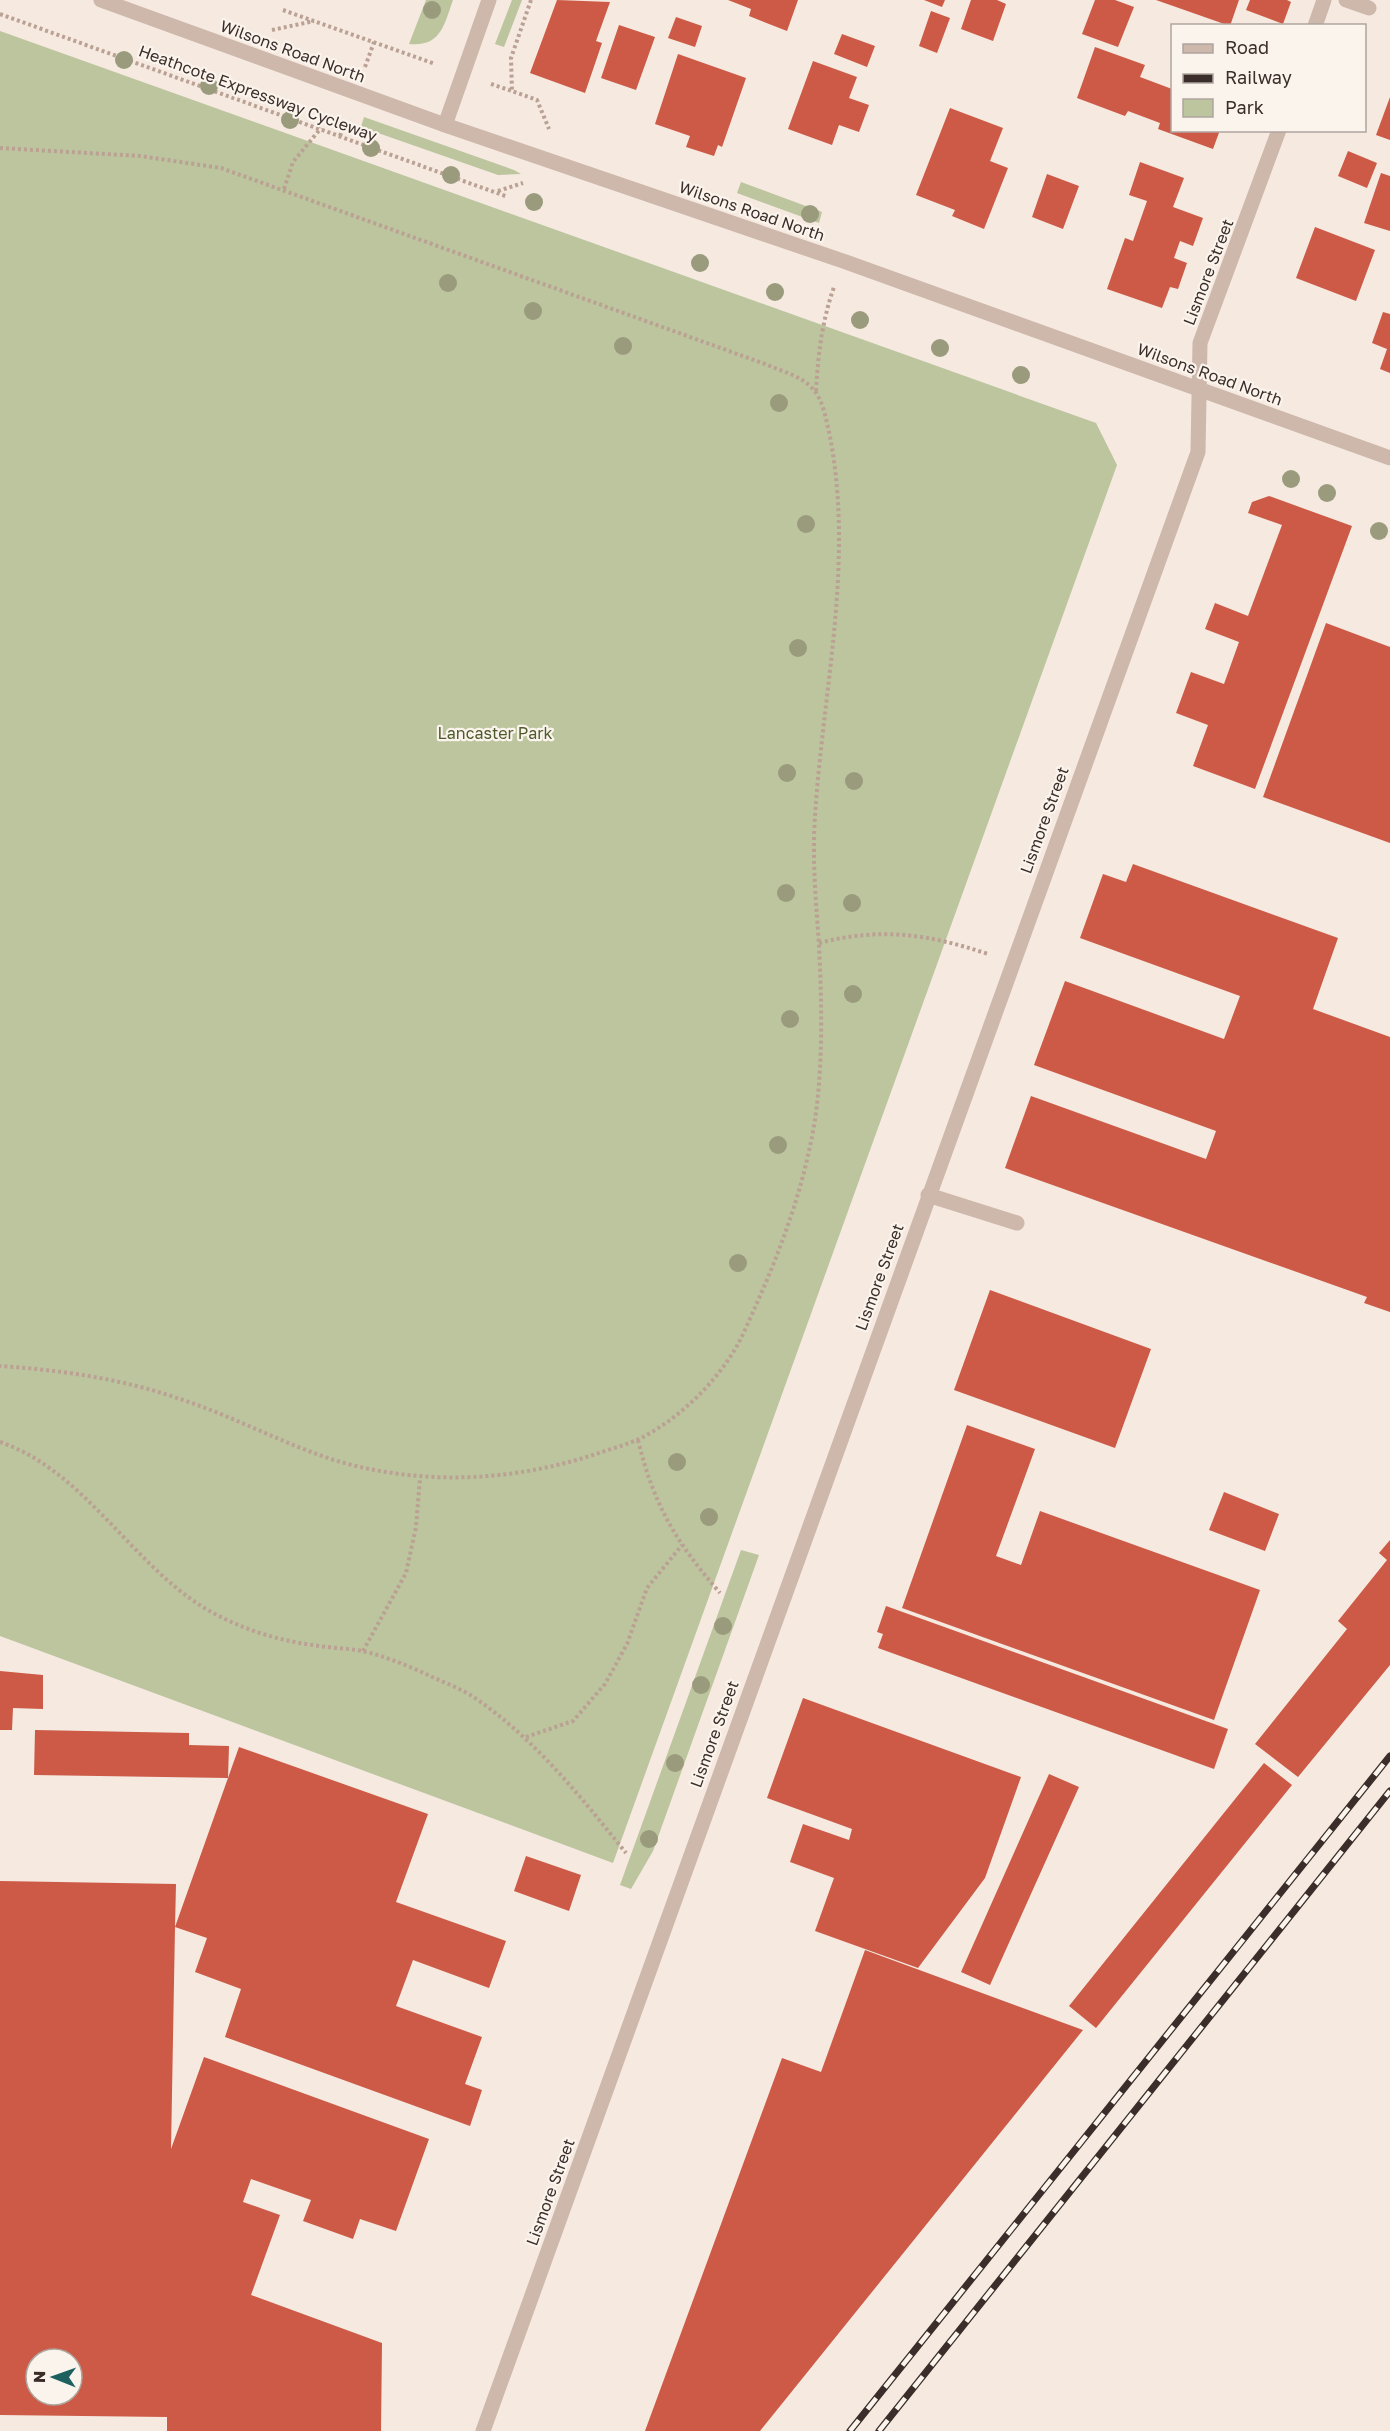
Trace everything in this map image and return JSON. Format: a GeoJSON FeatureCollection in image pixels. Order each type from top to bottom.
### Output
{"type":"FeatureCollection","features":[{"type":"Feature","properties":{"kind":"street","name":"Wilsons Road North"},"geometry":{"type":"LineString","coordinates":[[101,0],[445,125],[843,261],[1390,458]]}},
{"type":"Feature","properties":{"kind":"street"},"geometry":{"type":"LineString","coordinates":[[445,125],[489,0]]}},
{"type":"Feature","properties":{"kind":"street"},"geometry":{"type":"LineString","coordinates":[[1316,24],[1324,0]]}},
{"type":"Feature","properties":{"kind":"street"},"geometry":{"type":"LineString","coordinates":[[1346,0],[1369,8]]}},
{"type":"Feature","properties":{"kind":"street","name":"Lismore Street"},"geometry":{"type":"LineString","coordinates":[[483,2431],[1197,452],[1200,343],[1278,132]]}},
{"type":"Feature","properties":{"kind":"street"},"geometry":{"type":"LineString","coordinates":[[928,1195],[1017,1222]]}},
{"type":"Feature","properties":{"kind":"path"},"geometry":{"type":"LineString","coordinates":[[512,91],[511,58],[531,0]]}},
{"type":"Feature","properties":{"kind":"path"},"geometry":{"type":"LineString","coordinates":[[283,10],[425,61]]}},
{"type":"Feature","properties":{"kind":"path","name":"Heathcote Expressway Cycleway"},"geometry":{"type":"LineString","coordinates":[[0,14],[508,197]]}},
{"type":"Feature","properties":{"kind":"path"},"geometry":{"type":"LineString","coordinates":[[300,24],[315,21]]}},
{"type":"Feature","properties":{"kind":"path"},"geometry":{"type":"LineString","coordinates":[[365,65],[374,42]]}},
{"type":"Feature","properties":{"kind":"path"},"geometry":{"type":"LineString","coordinates":[[486,82],[537,100]]}},
{"type":"Feature","properties":{"kind":"path"},"geometry":{"type":"LineString","coordinates":[[340,136],[349,111]]}},
{"type":"Feature","properties":{"kind":"path"},"geometry":{"type":"LineString","coordinates":[[284,189],[293,162],[321,128]]}},
{"type":"Feature","properties":{"kind":"path"},"geometry":{"type":"LineString","coordinates":[[0,148],[140,156],[221,168],[765,364],[802,380],[816,391]]}},
{"type":"Feature","properties":{"kind":"path"},"geometry":{"type":"LineString","coordinates":[[0,1366],[38,1368],[134,1386],[181,1399],[331,1459],[362,1468],[420,1478],[476,1478],[513,1473],[579,1459],[638,1440],[688,1405],[712,1380],[737,1346],[783,1235],[812,1142],[820,1028],[819,943],[814,909],[814,822],[835,604],[838,515],[831,444],[826,417],[816,391],[825,311],[843,261]]}},
{"type":"Feature","properties":{"kind":"path"},"geometry":{"type":"LineString","coordinates":[[819,943],[842,937],[900,933],[963,946],[1012,962]]}},
{"type":"Feature","properties":{"kind":"path"},"geometry":{"type":"LineString","coordinates":[[638,1440],[656,1501],[682,1545],[720,1593]]}},
{"type":"Feature","properties":{"kind":"path"},"geometry":{"type":"LineString","coordinates":[[0,1442],[23,1450],[67,1481],[154,1568],[206,1608],[260,1635],[310,1645],[363,1651],[410,1667],[473,1697],[526,1737],[569,1781],[626,1853]]}},
{"type":"Feature","properties":{"kind":"path"},"geometry":{"type":"LineString","coordinates":[[363,1651],[406,1573],[416,1527],[420,1478]]}},
{"type":"Feature","properties":{"kind":"path"},"geometry":{"type":"LineString","coordinates":[[526,1737],[573,1721],[605,1684],[627,1644],[647,1588],[682,1545]]}},
{"type":"Feature","properties":{"kind":"green space"},"geometry":{"type":"Polygon","coordinates":[[[426,0],[453,0],[444,26],[435,38],[420,44],[409,44],[426,0]]]}},
{"type":"Feature","properties":{"kind":"green space"},"geometry":{"type":"Polygon","coordinates":[[[512,0],[522,0],[504,47],[495,44],[512,0]]]}},
{"type":"Feature","properties":{"kind":"green space","name":"Lancaster Park"},"geometry":{"type":"Polygon","coordinates":[[[0,31],[1096,423],[1117,465],[613,1863],[0,1636],[0,31]]]}},
{"type":"Feature","properties":{"kind":"green space"},"geometry":{"type":"Polygon","coordinates":[[[364,117],[521,174],[498,175],[361,127],[364,117]]]}},
{"type":"Feature","properties":{"kind":"green space"},"geometry":{"type":"Polygon","coordinates":[[[741,182],[822,212],[819,223],[737,193],[741,182]]]}},
{"type":"Feature","properties":{"kind":"green space"},"geometry":{"type":"Polygon","coordinates":[[[741,1550],[759,1555],[653,1851],[631,1889],[620,1885],[741,1550]]]}},
{"type":"Feature","properties":{"kind":"building"},"geometry":{"type":"Polygon","coordinates":[[[557,0],[610,2],[596,41],[602,43],[585,93],[530,73],[557,0]]]}},
{"type":"Feature","properties":{"kind":"building"},"geometry":{"type":"Polygon","coordinates":[[[728,0],[798,0],[787,31],[749,16],[751,9],[728,0]]]}},
{"type":"Feature","properties":{"kind":"building"},"geometry":{"type":"Polygon","coordinates":[[[924,0],[945,0],[942,7],[924,0]]]}},
{"type":"Feature","properties":{"kind":"building"},"geometry":{"type":"Polygon","coordinates":[[[971,0],[997,0],[1006,4],[993,41],[961,29],[971,0]]]}},
{"type":"Feature","properties":{"kind":"building"},"geometry":{"type":"Polygon","coordinates":[[[1095,0],[1115,0],[1134,7],[1118,47],[1082,34],[1095,0]]]}},
{"type":"Feature","properties":{"kind":"building"},"geometry":{"type":"Polygon","coordinates":[[[1156,0],[1239,0],[1231,24],[1224,24],[1156,0]]]}},
{"type":"Feature","properties":{"kind":"building"},"geometry":{"type":"Polygon","coordinates":[[[1250,0],[1287,0],[1291,2],[1283,24],[1246,10],[1250,0]]]}},
{"type":"Feature","properties":{"kind":"building"},"geometry":{"type":"Polygon","coordinates":[[[931,11],[950,18],[937,53],[919,46],[931,11]]]}},
{"type":"Feature","properties":{"kind":"building"},"geometry":{"type":"Polygon","coordinates":[[[676,17],[702,26],[695,47],[668,38],[676,17]]]}},
{"type":"Feature","properties":{"kind":"building"},"geometry":{"type":"Polygon","coordinates":[[[619,25],[655,37],[636,90],[601,78],[619,25]]]}},
{"type":"Feature","properties":{"kind":"building"},"geometry":{"type":"Polygon","coordinates":[[[842,34],[875,46],[867,67],[834,54],[842,34]]]}},
{"type":"Feature","properties":{"kind":"building"},"geometry":{"type":"Polygon","coordinates":[[[1095,47],[1145,65],[1140,77],[1171,89],[1171,132],[1219,132],[1213,149],[1158,129],[1160,123],[1128,111],[1125,116],[1077,98],[1095,47]]]}},
{"type":"Feature","properties":{"kind":"building"},"geometry":{"type":"Polygon","coordinates":[[[678,54],[746,78],[722,147],[718,145],[714,156],[686,147],[690,136],[655,124],[678,54]]]}},
{"type":"Feature","properties":{"kind":"building"},"geometry":{"type":"Polygon","coordinates":[[[813,61],[857,77],[849,98],[869,105],[859,132],[839,125],[832,145],[788,129],[813,61]]]}},
{"type":"Feature","properties":{"kind":"building"},"geometry":{"type":"Polygon","coordinates":[[[1390,97],[1390,140],[1376,135],[1390,97]]]}},
{"type":"Feature","properties":{"kind":"building"},"geometry":{"type":"Polygon","coordinates":[[[950,108],[1003,128],[990,161],[1008,168],[984,229],[952,216],[955,210],[916,195],[950,108]]]}},
{"type":"Feature","properties":{"kind":"building"},"geometry":{"type":"Polygon","coordinates":[[[1348,151],[1377,163],[1367,188],[1338,176],[1348,151]]]}},
{"type":"Feature","properties":{"kind":"building"},"geometry":{"type":"Polygon","coordinates":[[[1140,162],[1184,178],[1173,207],[1203,218],[1193,246],[1180,241],[1174,258],[1187,263],[1178,289],[1170,287],[1162,308],[1107,289],[1125,238],[1133,241],[1147,201],[1129,195],[1140,162]]]}},
{"type":"Feature","properties":{"kind":"building"},"geometry":{"type":"Polygon","coordinates":[[[1381,173],[1390,176],[1390,231],[1364,223],[1381,173]]]}},
{"type":"Feature","properties":{"kind":"building"},"geometry":{"type":"Polygon","coordinates":[[[1047,174],[1079,186],[1063,229],[1032,217],[1047,174]]]}},
{"type":"Feature","properties":{"kind":"building"},"geometry":{"type":"Polygon","coordinates":[[[1315,227],[1375,250],[1356,301],[1296,278],[1315,227]]]}},
{"type":"Feature","properties":{"kind":"building"},"geometry":{"type":"Polygon","coordinates":[[[1383,312],[1390,314],[1390,373],[1380,369],[1387,349],[1372,343],[1383,312]]]}},
{"type":"Feature","properties":{"kind":"building"},"geometry":{"type":"Polygon","coordinates":[[[1269,496],[1352,526],[1255,789],[1193,766],[1208,725],[1176,713],[1191,672],[1224,684],[1239,642],[1205,629],[1215,603],[1248,616],[1282,525],[1248,513],[1252,502],[1269,496]]]}},
{"type":"Feature","properties":{"kind":"building"},"geometry":{"type":"Polygon","coordinates":[[[1326,623],[1390,647],[1390,843],[1263,797],[1326,623]]]}},
{"type":"Feature","properties":{"kind":"building"},"geometry":{"type":"Polygon","coordinates":[[[1133,864],[1338,938],[1313,1009],[1390,1037],[1390,1312],[1364,1303],[1367,1297],[1005,1168],[1031,1096],[1206,1159],[1216,1131],[1034,1065],[1065,981],[1224,1039],[1240,996],[1080,938],[1103,874],[1126,882],[1133,864]]]}},
{"type":"Feature","properties":{"kind":"building"},"geometry":{"type":"Polygon","coordinates":[[[990,1290],[1151,1349],[1115,1448],[954,1390],[990,1290]]]}},
{"type":"Feature","properties":{"kind":"building"},"geometry":{"type":"Polygon","coordinates":[[[967,1425],[1035,1449],[996,1556],[1021,1565],[1040,1511],[1260,1590],[1214,1720],[902,1608],[967,1425]]]}},
{"type":"Feature","properties":{"kind":"building"},"geometry":{"type":"Polygon","coordinates":[[[1224,1492],[1279,1514],[1265,1551],[1209,1530],[1224,1492]]]}},
{"type":"Feature","properties":{"kind":"building"},"geometry":{"type":"Polygon","coordinates":[[[1390,1540],[1390,1665],[1298,1777],[1255,1744],[1347,1629],[1338,1621],[1387,1560],[1379,1553],[1390,1540]]]}},
{"type":"Feature","properties":{"kind":"building"},"geometry":{"type":"Polygon","coordinates":[[[886,1606],[1228,1729],[1214,1769],[878,1648],[883,1634],[877,1632],[886,1606]]]}},
{"type":"Feature","properties":{"kind":"building"},"geometry":{"type":"Polygon","coordinates":[[[0,1671],[43,1675],[43,1709],[13,1708],[12,1730],[0,1730],[0,1671]]]}},
{"type":"Feature","properties":{"kind":"building"},"geometry":{"type":"Polygon","coordinates":[[[803,1698],[1021,1777],[985,1878],[918,1968],[815,1931],[834,1878],[790,1862],[803,1824],[849,1840],[852,1829],[767,1798],[803,1698]]]}},
{"type":"Feature","properties":{"kind":"building"},"geometry":{"type":"Polygon","coordinates":[[[35,1730],[189,1733],[189,1745],[229,1746],[228,1778],[34,1775],[35,1730]]]}},
{"type":"Feature","properties":{"kind":"building"},"geometry":{"type":"Polygon","coordinates":[[[239,1747],[428,1814],[396,1902],[506,1941],[489,1988],[413,1960],[396,2006],[482,2037],[465,2084],[482,2090],[470,2126],[225,2037],[241,1989],[195,1972],[207,1938],[175,1927],[239,1747]]]}},
{"type":"Feature","properties":{"kind":"building"},"geometry":{"type":"Polygon","coordinates":[[[1264,1763],[1292,1785],[1096,2028],[1069,2006],[1264,1763]]]}},
{"type":"Feature","properties":{"kind":"building"},"geometry":{"type":"Polygon","coordinates":[[[1049,1774],[1079,1787],[990,1985],[961,1972],[1049,1774]]]}},
{"type":"Feature","properties":{"kind":"building"},"geometry":{"type":"Polygon","coordinates":[[[526,1856],[581,1875],[569,1911],[514,1891],[526,1856]]]}},
{"type":"Feature","properties":{"kind":"building"},"geometry":{"type":"Polygon","coordinates":[[[0,1881],[176,1884],[171,2149],[204,2057],[429,2139],[396,2231],[360,2219],[353,2239],[303,2221],[311,2200],[251,2179],[243,2202],[280,2215],[251,2295],[382,2343],[381,2431],[167,2431],[167,2417],[0,2415],[0,1881]]]}},
{"type":"Feature","properties":{"kind":"building"},"geometry":{"type":"Polygon","coordinates":[[[865,1950],[1083,2030],[760,2431],[645,2431],[782,2058],[821,2072],[865,1950]]]}},
{"type":"Feature","properties":{"kind":"railway"},"geometry":{"type":"LineString","coordinates":[[850,2431],[1390,1756]]}},
{"type":"Feature","properties":{"kind":"railway"},"geometry":{"type":"LineString","coordinates":[[879,2431],[1390,1791]]}}]}
